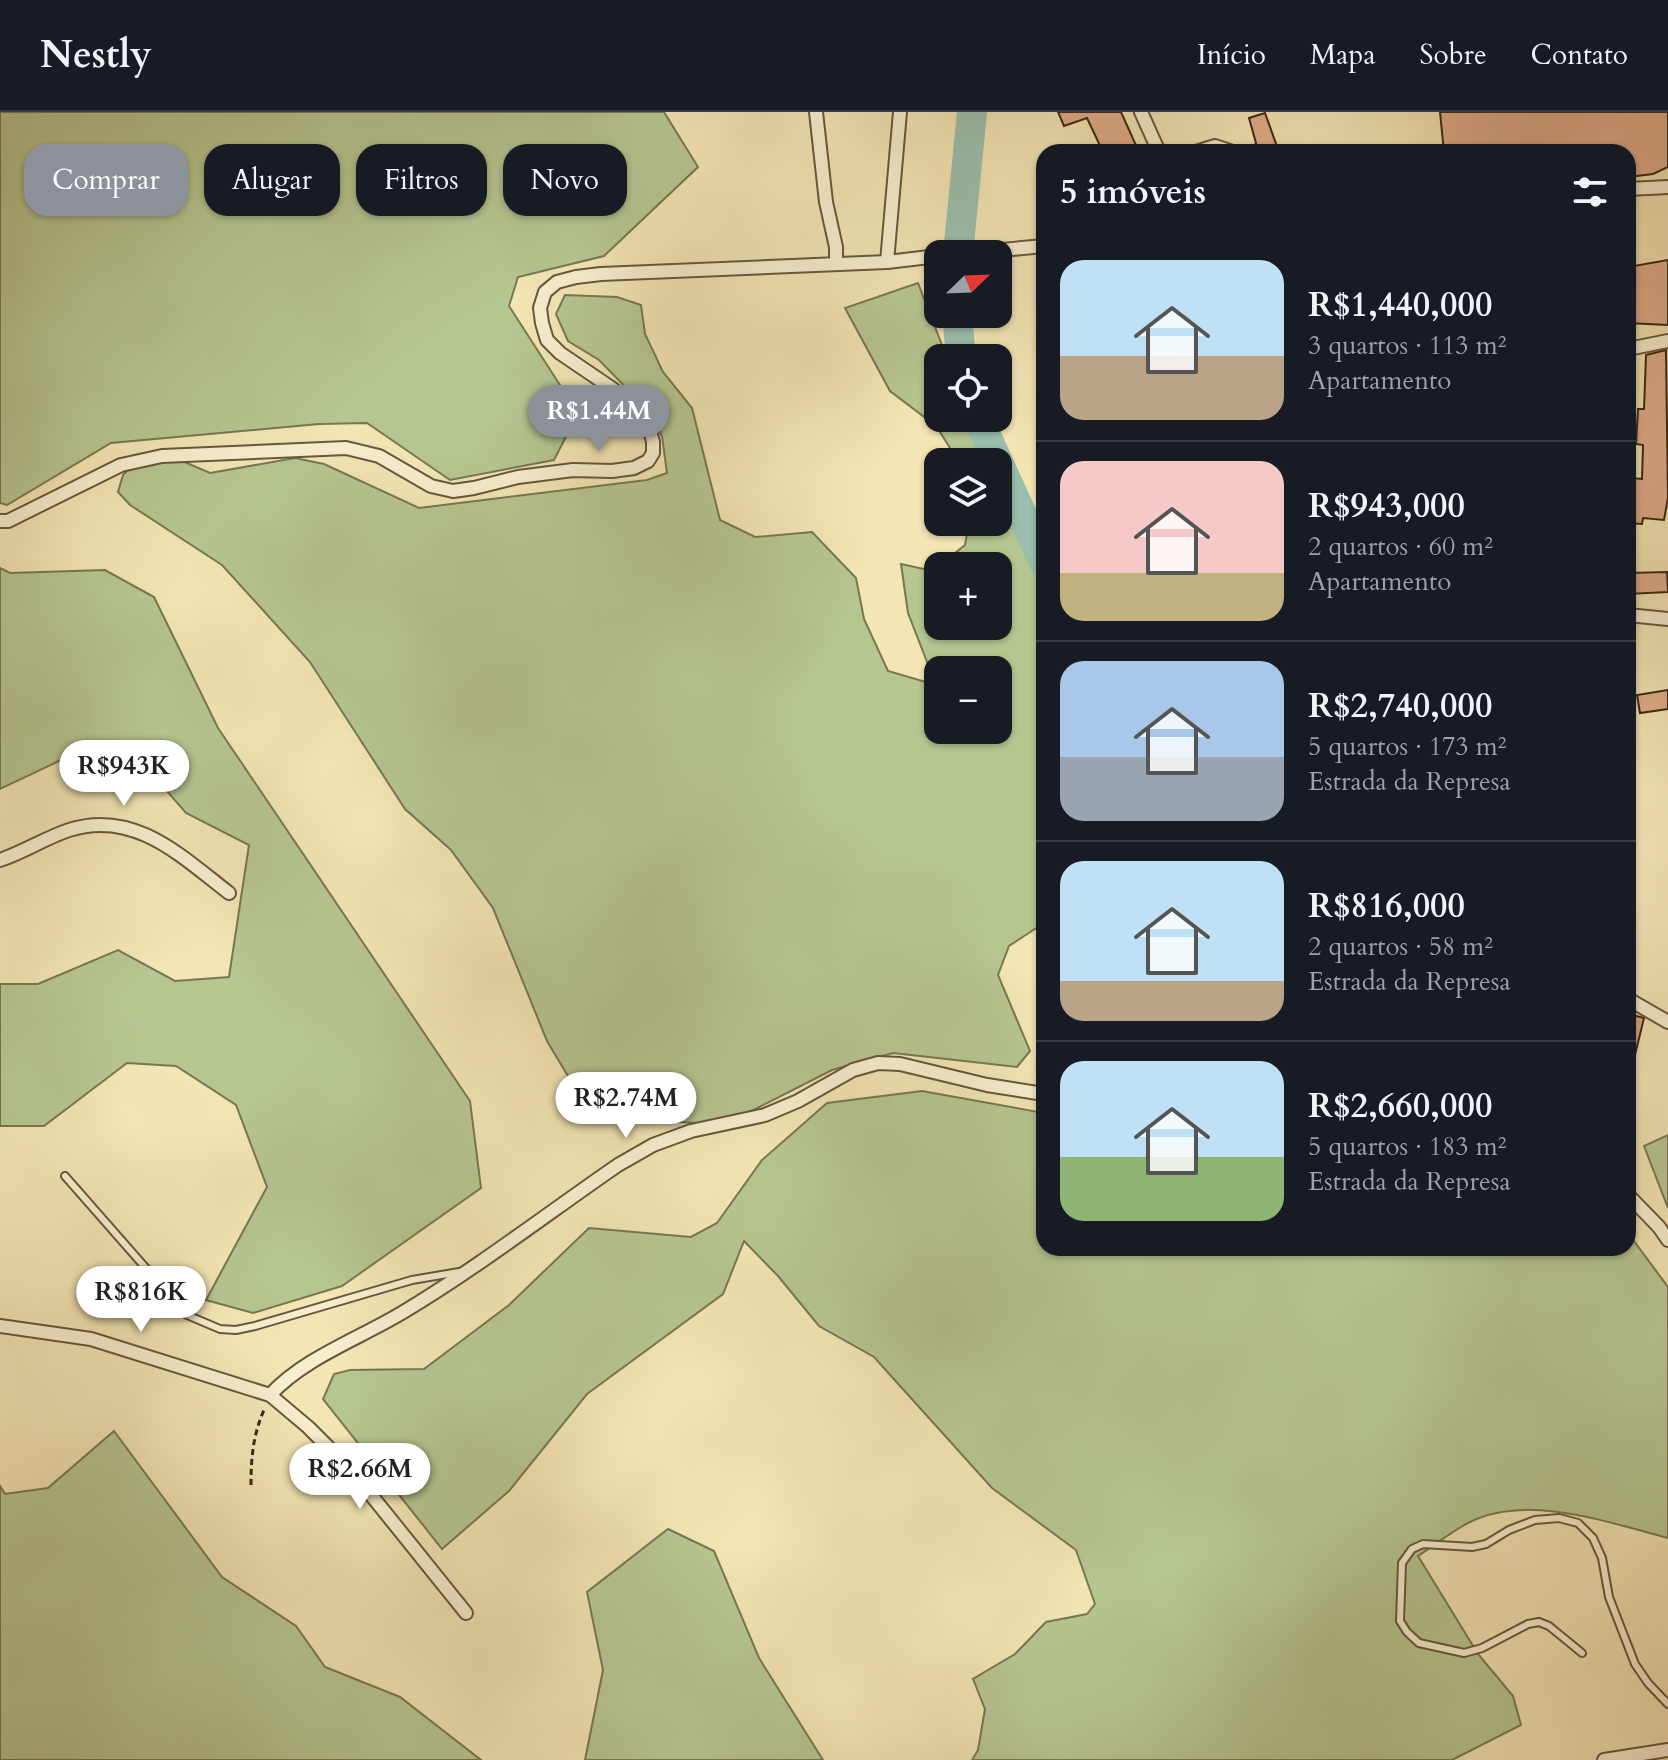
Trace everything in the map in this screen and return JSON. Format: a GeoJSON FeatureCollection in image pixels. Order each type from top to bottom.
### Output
{"type":"FeatureCollection","features":[{"type":"Feature","properties":{"kind":"street"},"geometry":{"type":"LineString","coordinates":[[816,112],[836,264]]}},
{"type":"Feature","properties":{"kind":"street"},"geometry":{"type":"LineString","coordinates":[[893,262],[900,112]]}},
{"type":"Feature","properties":{"kind":"street"},"geometry":{"type":"LineString","coordinates":[[1141,112],[1155,144]]}},
{"type":"Feature","properties":{"kind":"street"},"geometry":{"type":"LineString","coordinates":[[1636,189],[1668,187]]}},
{"type":"Feature","properties":{"kind":"street"},"geometry":{"type":"LineString","coordinates":[[1012,249],[1036,247]]}},
{"type":"Feature","properties":{"kind":"street"},"geometry":{"type":"LineString","coordinates":[[0,521],[8,521],[121,465],[162,456],[346,448],[379,456],[431,486],[453,491],[518,477],[573,470],[634,468],[648,461],[653,453],[649,427],[613,389],[560,353],[547,340],[540,308],[545,292],[557,282],[576,277],[893,262],[924,258]]}},
{"type":"Feature","properties":{"kind":"street"},"geometry":{"type":"LineString","coordinates":[[1636,347],[1668,341]]}},
{"type":"Feature","properties":{"kind":"street"},"geometry":{"type":"LineString","coordinates":[[1636,616],[1668,619]]}},
{"type":"Feature","properties":{"kind":"street"},"geometry":{"type":"LineString","coordinates":[[0,860],[66,831],[88,825],[112,824],[162,841],[229,893]]}},
{"type":"Feature","properties":{"kind":"street"},"geometry":{"type":"LineString","coordinates":[[1636,1004],[1668,1022]]}},
{"type":"Feature","properties":{"kind":"street"},"geometry":{"type":"LineString","coordinates":[[270,1395],[299,1370],[406,1311],[618,1165],[653,1145],[691,1131],[765,1115],[798,1101],[853,1070],[878,1063],[900,1064],[987,1085],[1036,1093]]}},
{"type":"Feature","properties":{"kind":"street"},"geometry":{"type":"LineString","coordinates":[[1636,1203],[1668,1240]]}},
{"type":"Feature","properties":{"kind":"street"},"geometry":{"type":"LineString","coordinates":[[0,1326],[91,1339],[270,1395],[351,1470],[466,1613]]}},
{"type":"Feature","properties":{"kind":"street"},"geometry":{"type":"LineString","coordinates":[[1604,1760],[1668,1750]]}},
{"type":"Feature","properties":{"kind":"lane"},"geometry":{"type":"LineString","coordinates":[[65,1176],[187,1315],[220,1329],[255,1326],[400,1283],[467,1271]]}},
{"type":"Feature","properties":{"kind":"lane"},"geometry":{"type":"LineString","coordinates":[[1582,1653],[1549,1626],[1539,1622],[1464,1653],[1419,1643],[1400,1621],[1402,1563],[1412,1549],[1423,1544],[1472,1547],[1486,1544],[1509,1530],[1535,1520],[1559,1518],[1578,1523],[1593,1538],[1602,1558],[1609,1597],[1635,1664],[1668,1704]]}},
{"type":"Feature","properties":{"kind":"path"},"geometry":{"type":"LineString","coordinates":[[251,1485],[251,1454],[256,1428],[270,1395]]}},
{"type":"Feature","properties":{"kind":"green space"},"geometry":{"type":"Polygon","coordinates":[[[0,112],[664,112],[698,167],[604,256],[518,277],[509,306],[578,413],[554,460],[450,480],[367,423],[319,424],[111,443],[7,505],[0,503],[0,112]]]}},
{"type":"Feature","properties":{"kind":"green space"},"geometry":{"type":"Polygon","coordinates":[[[918,283],[924,299],[924,328],[935,328],[942,344],[924,344],[924,417],[890,391],[845,308],[918,283]]]}},
{"type":"Feature","properties":{"kind":"green space"},"geometry":{"type":"Polygon","coordinates":[[[565,295],[617,297],[641,305],[645,334],[663,372],[692,408],[720,520],[755,537],[812,532],[856,578],[864,619],[888,671],[924,682],[924,744],[1012,744],[1012,656],[925,656],[908,613],[901,564],[924,569],[924,640],[1012,640],[1012,552],[956,552],[965,545],[967,536],[1012,536],[1012,501],[1036,520],[1036,928],[1009,946],[998,975],[1030,1051],[1017,1067],[893,1053],[832,1070],[734,1120],[697,1123],[645,1120],[589,1111],[547,1041],[493,908],[451,850],[405,809],[310,662],[222,565],[130,505],[118,492],[123,475],[129,469],[153,462],[180,460],[210,473],[295,458],[324,464],[419,508],[647,480],[667,473],[662,436],[650,412],[599,360],[568,341],[556,314],[565,295]]]}},
{"type":"Feature","properties":{"kind":"green space"},"geometry":{"type":"Polygon","coordinates":[[[940,432],[975,432],[982,448],[950,448],[940,432]]]}},
{"type":"Feature","properties":{"kind":"green space"},"geometry":{"type":"Polygon","coordinates":[[[0,568],[10,573],[105,570],[154,597],[218,728],[470,1101],[481,1188],[342,1286],[253,1313],[206,1300],[267,1187],[236,1105],[176,1066],[127,1063],[44,1126],[0,1126],[0,984],[38,984],[118,950],[175,981],[229,977],[249,845],[186,813],[126,744],[76,753],[0,789],[0,568]]]}},
{"type":"Feature","properties":{"kind":"green space"},"geometry":{"type":"Polygon","coordinates":[[[922,1091],[1036,1112],[1036,1256],[1636,1256],[1636,1244],[1668,1287],[1668,1538],[1569,1514],[1517,1510],[1470,1522],[1418,1556],[1478,1654],[1513,1696],[1521,1725],[1452,1760],[972,1760],[978,1750],[985,1709],[973,1679],[1015,1654],[1046,1622],[1087,1614],[1095,1604],[1076,1550],[992,1488],[874,1357],[819,1326],[744,1241],[723,1294],[587,1394],[509,1491],[442,1549],[323,1399],[334,1374],[350,1370],[424,1369],[509,1305],[589,1228],[691,1237],[717,1223],[762,1160],[827,1103],[922,1091]]]}},
{"type":"Feature","properties":{"kind":"green space"},"geometry":{"type":"Polygon","coordinates":[[[1668,1135],[1668,1208],[1644,1146],[1668,1135]]]}},
{"type":"Feature","properties":{"kind":"green space"},"geometry":{"type":"Polygon","coordinates":[[[114,1431],[222,1577],[296,1626],[325,1667],[400,1697],[481,1760],[0,1760],[0,1486],[5,1494],[48,1488],[114,1431]]]}},
{"type":"Feature","properties":{"kind":"green space"},"geometry":{"type":"Polygon","coordinates":[[[668,1529],[714,1551],[759,1658],[823,1760],[585,1760],[603,1670],[587,1592],[668,1529]]]}},
{"type":"Feature","properties":{"kind":"building"},"geometry":{"type":"Polygon","coordinates":[[[1058,112],[1121,112],[1135,144],[1099,144],[1087,118],[1064,126],[1058,112]]]}},
{"type":"Feature","properties":{"kind":"building"},"geometry":{"type":"Polygon","coordinates":[[[1440,112],[1668,112],[1668,167],[1653,174],[1636,176],[1636,144],[1443,144],[1440,112]]]}},
{"type":"Feature","properties":{"kind":"building"},"geometry":{"type":"Polygon","coordinates":[[[1265,113],[1276,144],[1255,144],[1249,118],[1265,113]]]}},
{"type":"Feature","properties":{"kind":"building"},"geometry":{"type":"Polygon","coordinates":[[[1668,260],[1668,325],[1636,323],[1636,266],[1668,260]]]}},
{"type":"Feature","properties":{"kind":"building"},"geometry":{"type":"Polygon","coordinates":[[[1666,350],[1668,498],[1664,520],[1643,518],[1642,524],[1636,524],[1636,478],[1642,479],[1643,445],[1636,444],[1638,409],[1644,409],[1646,355],[1666,350]]]}},
{"type":"Feature","properties":{"kind":"building"},"geometry":{"type":"Polygon","coordinates":[[[1667,572],[1668,592],[1636,594],[1636,573],[1667,572]]]}},
{"type":"Feature","properties":{"kind":"building"},"geometry":{"type":"Polygon","coordinates":[[[1668,690],[1668,709],[1640,713],[1637,695],[1668,690]]]}},
{"type":"Feature","properties":{"kind":"building"},"geometry":{"type":"Polygon","coordinates":[[[1636,1016],[1644,1018],[1636,1051],[1636,1016]]]}},
{"type":"Feature","properties":{"kind":"waterway"},"geometry":{"type":"LineString","coordinates":[[959,240],[972,112]]}},
{"type":"Feature","properties":{"kind":"waterway"},"geometry":{"type":"LineString","coordinates":[[958,328],[960,344]]}},
{"type":"Feature","properties":{"kind":"waterway"},"geometry":{"type":"LineString","coordinates":[[984,432],[1036,545]]}}]}
